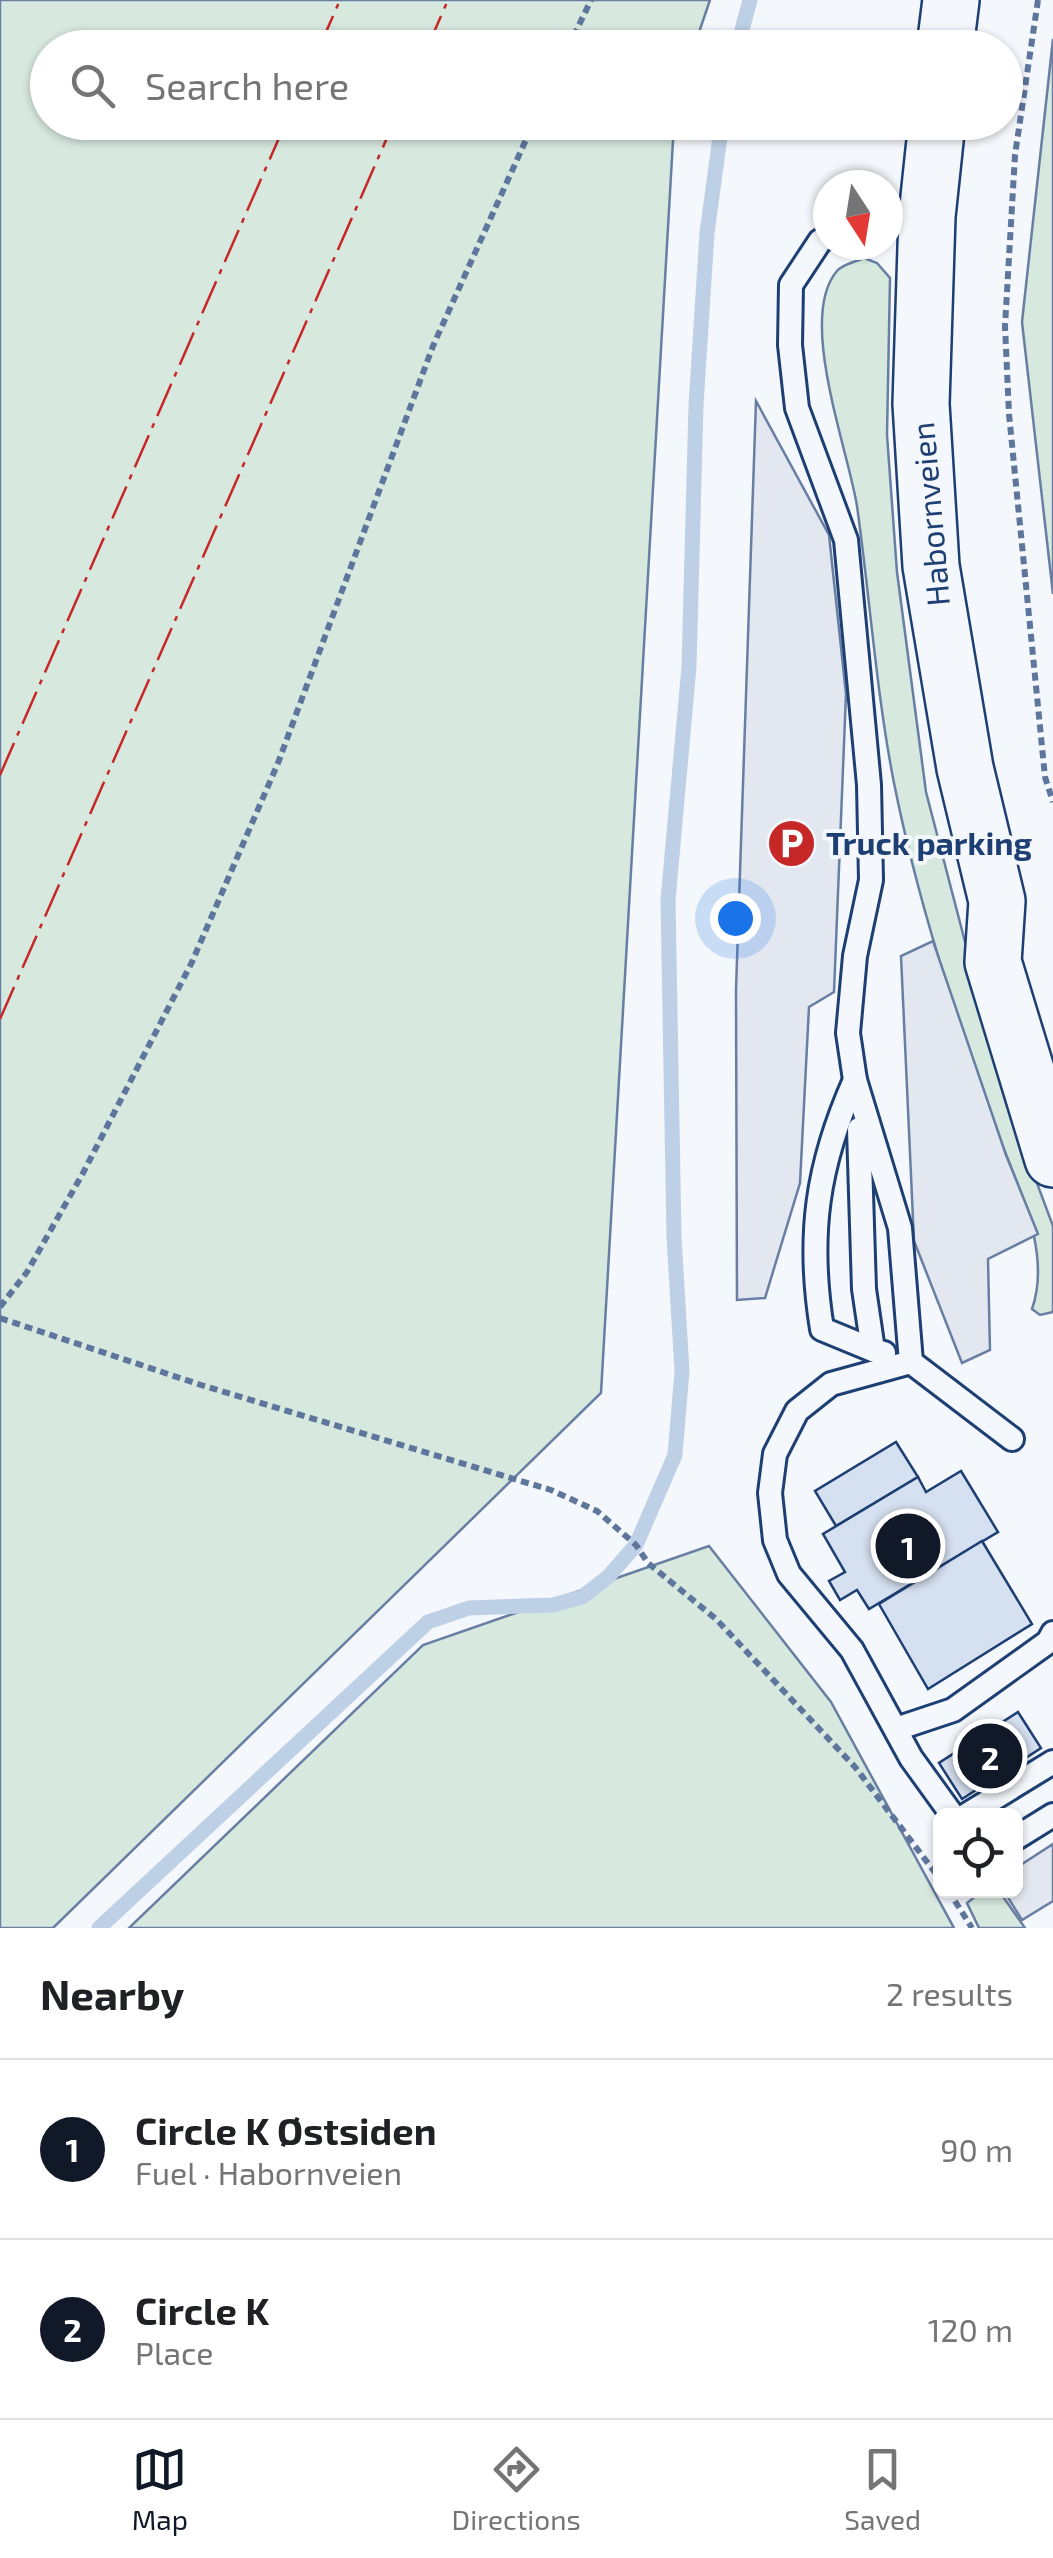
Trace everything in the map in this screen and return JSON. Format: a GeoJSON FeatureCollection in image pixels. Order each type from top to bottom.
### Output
{"type":"FeatureCollection","features":[{"type":"Feature","properties":{"kind":"highway"},"geometry":{"type":"LineString","coordinates":[[947,30],[951,0]]}},
{"type":"Feature","properties":{"kind":"highway","name":"Habornveien"},"geometry":{"type":"LineString","coordinates":[[931,140],[908,216],[932,566],[965,768],[996,901],[993,962],[1053,1159]]}},
{"type":"Feature","properties":{"kind":"highway","name":"Habornveien"},"geometry":{"type":"LineString","coordinates":[[996,901],[1028,954],[1053,1029]]}},
{"type":"Feature","properties":{"kind":"lane"},"geometry":{"type":"LineString","coordinates":[[813,252],[791,285],[790,345],[797,408],[846,540],[864,728],[872,880],[854,956],[848,1034],[856,1080],[864,1182],[864,1289],[874,1350]]}},
{"type":"Feature","properties":{"kind":"lane"},"geometry":{"type":"LineString","coordinates":[[856,1080],[831,1134],[818,1181],[818,1300],[822,1329],[910,1362],[1012,1438]]}},
{"type":"Feature","properties":{"kind":"lane"},"geometry":{"type":"LineString","coordinates":[[856,1080],[900,1228],[910,1362]]}},
{"type":"Feature","properties":{"kind":"lane"},"geometry":{"type":"LineString","coordinates":[[910,1362],[832,1384],[796,1411],[775,1454],[770,1493],[774,1540],[789,1574],[852,1650],[896,1729],[948,1808]]}},
{"type":"Feature","properties":{"kind":"lane"},"geometry":{"type":"LineString","coordinates":[[896,1729],[953,1710],[1048,1642],[1053,1634]]}},
{"type":"Feature","properties":{"kind":"lane"},"geometry":{"type":"LineString","coordinates":[[978,1808],[1053,1762]]}},
{"type":"Feature","properties":{"kind":"lane"},"geometry":{"type":"LineString","coordinates":[[1023,1834],[1053,1815]]}},
{"type":"Feature","properties":{"kind":"path"},"geometry":{"type":"LineString","coordinates":[[577,30],[591,0]]}},
{"type":"Feature","properties":{"kind":"path"},"geometry":{"type":"LineString","coordinates":[[1023,101],[1038,0]]}},
{"type":"Feature","properties":{"kind":"path"},"geometry":{"type":"LineString","coordinates":[[0,1307],[27,1272],[192,962],[278,763],[434,346],[526,140]]}},
{"type":"Feature","properties":{"kind":"path"},"geometry":{"type":"LineString","coordinates":[[1017,140],[1005,326],[1009,414],[1044,777],[1053,802]]}},
{"type":"Feature","properties":{"kind":"path"},"geometry":{"type":"LineString","coordinates":[[0,1318],[202,1385],[551,1490],[597,1511],[636,1545],[648,1563],[716,1619],[855,1767],[933,1870]]}},
{"type":"Feature","properties":{"kind":"path"},"geometry":{"type":"LineString","coordinates":[[953,1898],[972,1928]]}},
{"type":"Feature","properties":{"kind":"shaded area"},"geometry":{"type":"Polygon","coordinates":[[[0,0],[710,0],[700,30],[30,30],[30,140],[673,140],[601,1393],[53,1928],[0,1928],[0,0]]]}},
{"type":"Feature","properties":{"kind":"shaded area"},"geometry":{"type":"Polygon","coordinates":[[[1053,39],[1053,594],[1022,322],[1053,39]]]}},
{"type":"Feature","properties":{"kind":"shaded area"},"geometry":{"type":"Polygon","coordinates":[[[869,260],[890,278],[887,435],[897,572],[926,792],[1007,1103],[1053,1226],[1053,1312],[1040,1315],[1032,1309],[1038,1263],[1028,1215],[938,954],[903,826],[888,748],[857,506],[823,351],[826,292],[837,271],[869,260]]]}},
{"type":"Feature","properties":{"kind":"shaded area","name":"Truck parking"},"geometry":{"type":"Polygon","coordinates":[[[756,401],[829,535],[846,694],[834,992],[809,1007],[800,1183],[765,1298],[737,1300],[736,990],[756,401]]]}},
{"type":"Feature","properties":{"kind":"shaded area","name":"Truck parking"},"geometry":{"type":"Polygon","coordinates":[[[933,941],[1006,1155],[1038,1234],[988,1259],[990,1350],[962,1363],[914,1241],[901,956],[933,941]]]}},
{"type":"Feature","properties":{"kind":"shaded area"},"geometry":{"type":"Polygon","coordinates":[[[709,1546],[831,1702],[933,1889],[933,1898],[938,1898],[954,1928],[129,1928],[423,1645],[709,1546]]]}},
{"type":"Feature","properties":{"kind":"shaded area"},"geometry":{"type":"Polygon","coordinates":[[[1053,1844],[1053,1901],[1022,1920],[1008,1898],[1023,1898],[1023,1863],[1053,1844]]]}},
{"type":"Feature","properties":{"kind":"shaded area"},"geometry":{"type":"Polygon","coordinates":[[[973,1898],[1004,1898],[1025,1928],[979,1928],[967,1903],[973,1898]]]}},
{"type":"Feature","properties":{"kind":"building"},"geometry":{"type":"Polygon","coordinates":[[[896,1442],[918,1477],[836,1526],[815,1491],[896,1442]]]}},
{"type":"Feature","properties":{"kind":"building"},"geometry":{"type":"Polygon","coordinates":[[[961,1471],[998,1532],[869,1609],[857,1590],[840,1600],[829,1581],[845,1572],[823,1534],[918,1477],[926,1492],[961,1471]]]}},
{"type":"Feature","properties":{"kind":"building"},"geometry":{"type":"Polygon","coordinates":[[[982,1541],[1032,1624],[928,1689],[879,1604],[982,1541]]]}},
{"type":"Feature","properties":{"kind":"building"},"geometry":{"type":"Polygon","coordinates":[[[1018,1712],[1041,1748],[962,1799],[939,1763],[1018,1712]]]}},
{"type":"Feature","properties":{"kind":"waterway"},"geometry":{"type":"LineString","coordinates":[[742,30],[750,0]]}},
{"type":"Feature","properties":{"kind":"waterway"},"geometry":{"type":"LineString","coordinates":[[99,1928],[428,1622],[469,1608],[553,1605],[582,1597],[608,1577],[636,1545],[675,1455],[682,1371],[674,1237],[668,900],[689,667],[696,405],[707,233],[720,140]]}},
{"type":"Feature","properties":{"kind":"power"},"geometry":{"type":"LineString","coordinates":[[327,30],[340,0]]}},
{"type":"Feature","properties":{"kind":"power"},"geometry":{"type":"LineString","coordinates":[[435,30],[448,0]]}},
{"type":"Feature","properties":{"kind":"power"},"geometry":{"type":"LineString","coordinates":[[0,775],[278,140]]}},
{"type":"Feature","properties":{"kind":"power"},"geometry":{"type":"LineString","coordinates":[[0,1019],[386,140]]}},
{"type":"Feature","properties":{"kind":"place","name":"Truck parking"},"geometry":{"type":"Point","coordinates":[791,844]}},
{"type":"Feature","properties":{"kind":"place","name":"Circle K Østsiden"},"geometry":{"type":"Point","coordinates":[908,1546]}},
{"type":"Feature","properties":{"kind":"place","name":"Circle K"},"geometry":{"type":"Point","coordinates":[990,1756]}}]}
